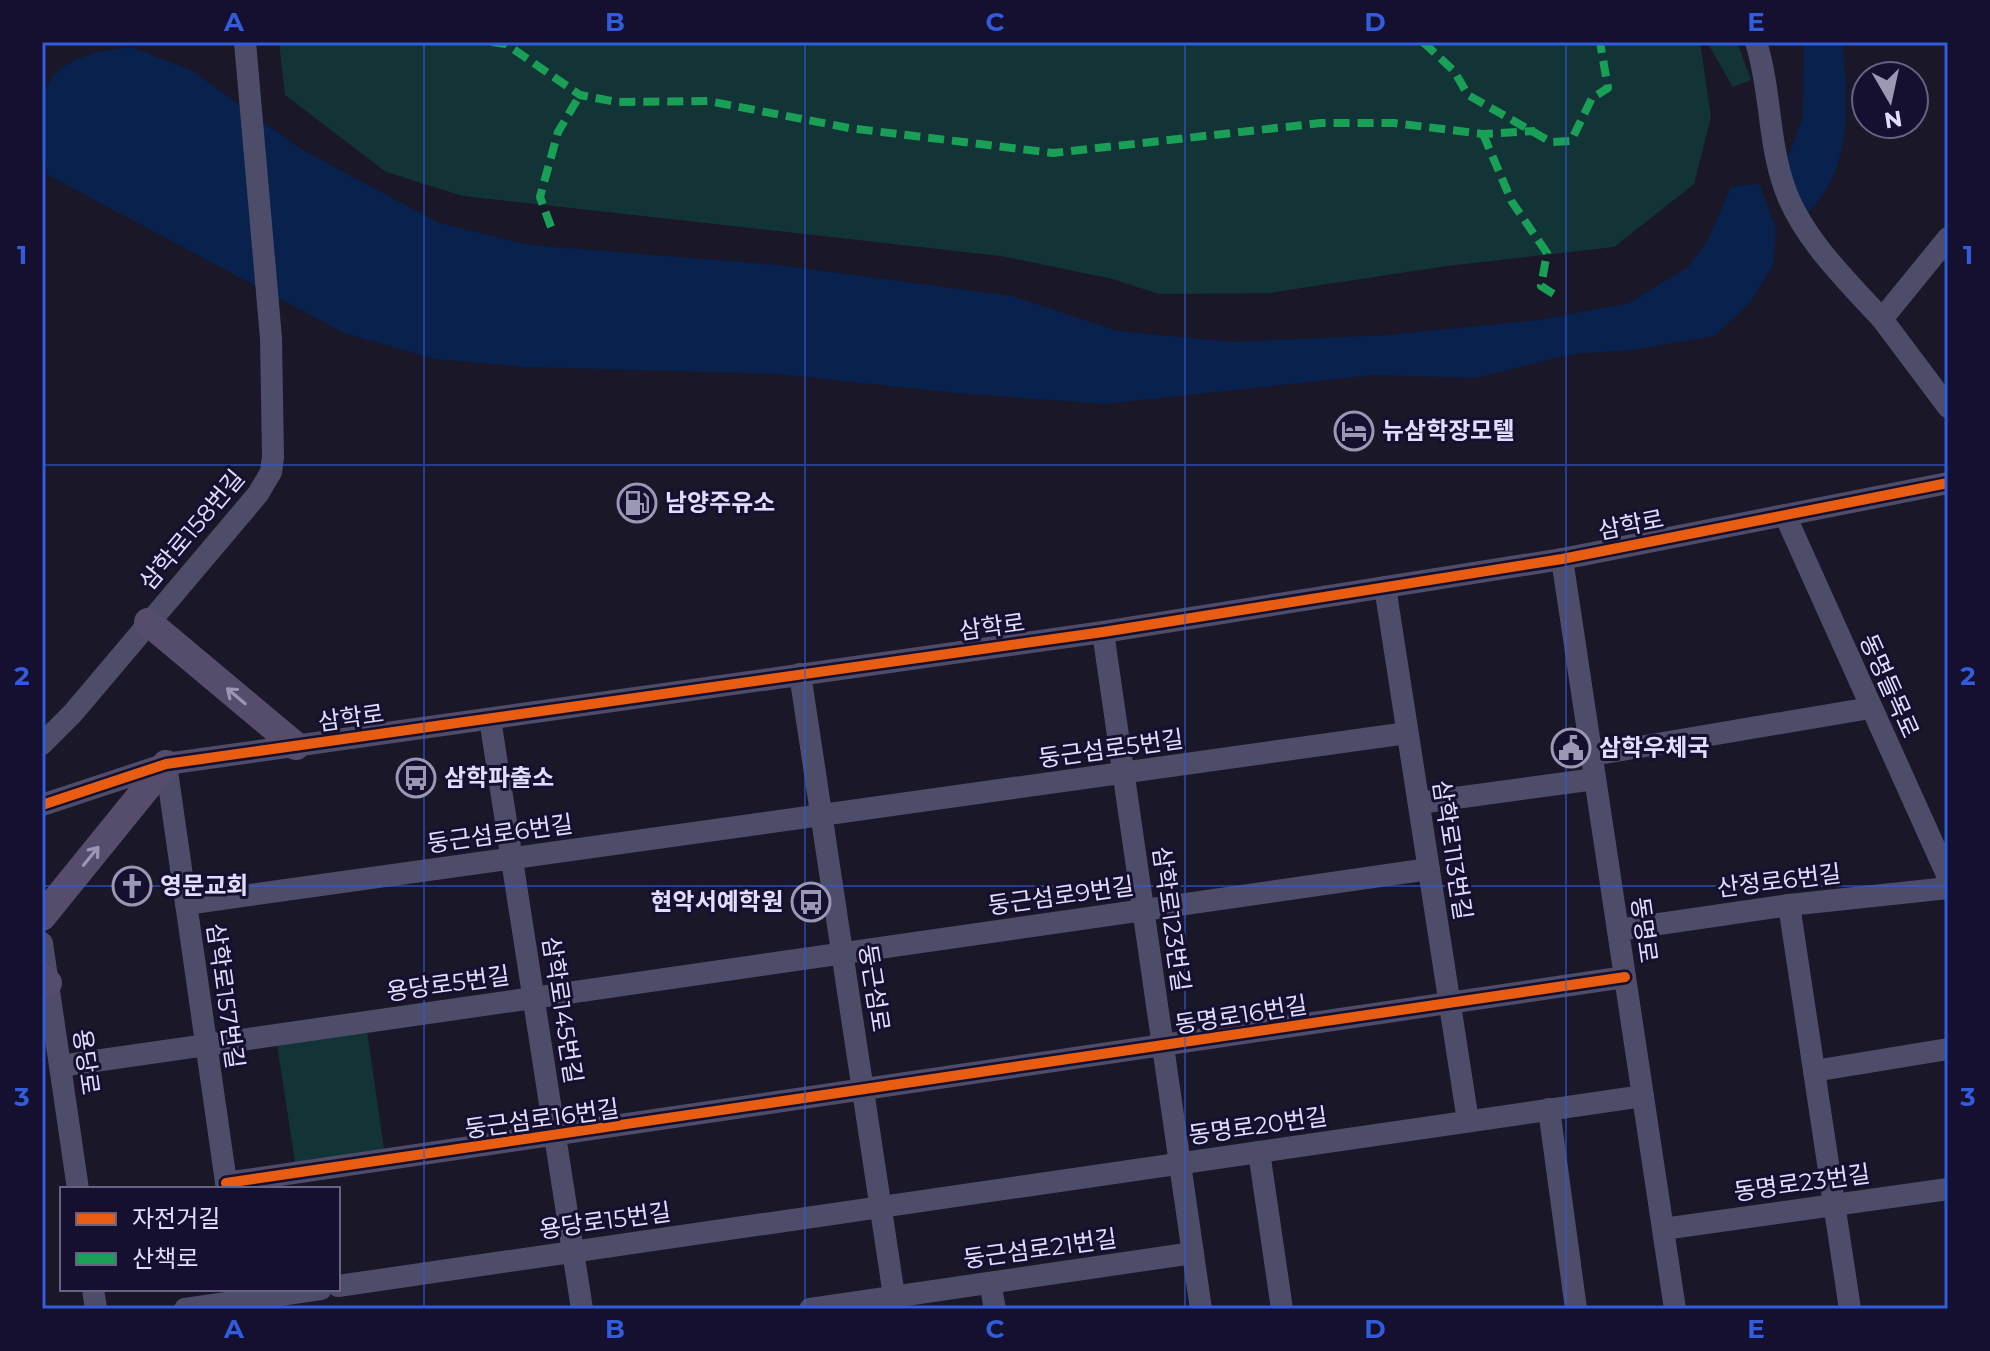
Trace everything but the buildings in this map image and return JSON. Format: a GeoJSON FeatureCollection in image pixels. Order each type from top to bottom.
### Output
{"type":"FeatureCollection","features":[{"type":"Feature","properties":{"kind":"main road"},"geometry":{"type":"LineString","coordinates":[[148,622],[296,746]]}},
{"type":"Feature","properties":{"kind":"main road"},"geometry":{"type":"LineString","coordinates":[[42,917],[166,764]]}},
{"type":"Feature","properties":{"kind":"street","name":"삼학로158번길"},"geometry":{"type":"LineString","coordinates":[[42,744],[73,713],[258,494],[271,472],[274,443],[268,308],[245,42]]}},
{"type":"Feature","properties":{"kind":"street"},"geometry":{"type":"LineString","coordinates":[[1756,42],[1767,77],[1774,140],[1790,201],[1822,250],[1882,319],[1948,407]]}},
{"type":"Feature","properties":{"kind":"street"},"geometry":{"type":"LineString","coordinates":[[1882,319],[1948,238]]}},
{"type":"Feature","properties":{"kind":"street","name":"삼학로"},"geometry":{"type":"LineString","coordinates":[[42,805],[166,764],[1103,632],[1562,559],[1948,483]]}},
{"type":"Feature","properties":{"kind":"street","name":"동명들목로"},"geometry":{"type":"LineString","coordinates":[[1785,515],[1948,877]]}},
{"type":"Feature","properties":{"kind":"street","name":"동명로"},"geometry":{"type":"LineString","coordinates":[[1562,559],[1675,1309]]}},
{"type":"Feature","properties":{"kind":"street","name":"삼학로113번길"},"geometry":{"type":"LineString","coordinates":[[1385,587],[1468,1121]]}},
{"type":"Feature","properties":{"kind":"street","name":"삼학로123번길"},"geometry":{"type":"LineString","coordinates":[[1103,632],[1201,1309]]}},
{"type":"Feature","properties":{"kind":"street","name":"둥근섬로"},"geometry":{"type":"LineString","coordinates":[[800,674],[895,1303]]}},
{"type":"Feature","properties":{"kind":"street"},"geometry":{"type":"LineString","coordinates":[[1592,755],[1870,708]]}},
{"type":"Feature","properties":{"kind":"street","name":"삼학로145번길"},"geometry":{"type":"LineString","coordinates":[[490,719],[582,1309]]}},
{"type":"Feature","properties":{"kind":"street","name":"둥근섬로5번길"},"geometry":{"type":"LineString","coordinates":[[821,815],[1407,733]]}},
{"type":"Feature","properties":{"kind":"street","name":"삼학로157번길"},"geometry":{"type":"LineString","coordinates":[[166,764],[226,1186]]}},
{"type":"Feature","properties":{"kind":"street"},"geometry":{"type":"LineString","coordinates":[[1419,803],[1595,779]]}},
{"type":"Feature","properties":{"kind":"street","name":"둥근섬로6번길"},"geometry":{"type":"LineString","coordinates":[[186,904],[821,815]]}},
{"type":"Feature","properties":{"kind":"street","name":"둥근섬로9번길"},"geometry":{"type":"LineString","coordinates":[[842,954],[1429,869]]}},
{"type":"Feature","properties":{"kind":"street","name":"산정로6번길"},"geometry":{"type":"LineString","coordinates":[[1618,930],[1789,905],[1948,888]]}},
{"type":"Feature","properties":{"kind":"street"},"geometry":{"type":"LineString","coordinates":[[1789,905],[1850,1309]]}},
{"type":"Feature","properties":{"kind":"street","name":"용당로"},"geometry":{"type":"LineString","coordinates":[[42,943],[78,1187]]}},
{"type":"Feature","properties":{"kind":"street","name":"용당로5번길"},"geometry":{"type":"LineString","coordinates":[[60,1066],[842,954]]}},
{"type":"Feature","properties":{"kind":"street","name":"동명로16번길"},"geometry":{"type":"LineString","coordinates":[[863,1091],[1625,977]]}},
{"type":"Feature","properties":{"kind":"street"},"geometry":{"type":"LineString","coordinates":[[1814,1071],[1948,1049]]}},
{"type":"Feature","properties":{"kind":"street","name":"둥근섬로16번길"},"geometry":{"type":"LineString","coordinates":[[226,1186],[863,1091]]}},
{"type":"Feature","properties":{"kind":"street","name":"동명로20번길"},"geometry":{"type":"LineString","coordinates":[[881,1207],[1643,1096]]}},
{"type":"Feature","properties":{"kind":"street"},"geometry":{"type":"LineString","coordinates":[[1549,1109],[1576,1309]]}},
{"type":"Feature","properties":{"kind":"street"},"geometry":{"type":"LineString","coordinates":[[1259,1152],[1282,1309]]}},
{"type":"Feature","properties":{"kind":"street","name":"동명로23번길"},"geometry":{"type":"LineString","coordinates":[[1663,1229],[1948,1189]]}},
{"type":"Feature","properties":{"kind":"street","name":"용당로15번길"},"geometry":{"type":"LineString","coordinates":[[340,1286],[881,1207]]}},
{"type":"Feature","properties":{"kind":"street","name":"둥근섬로21번길"},"geometry":{"type":"LineString","coordinates":[[810,1309],[895,1303],[990,1283],[1193,1253]]}},
{"type":"Feature","properties":{"kind":"street"},"geometry":{"type":"LineString","coordinates":[[990,1283],[995,1309]]}},
{"type":"Feature","properties":{"kind":"street"},"geometry":{"type":"LineString","coordinates":[[185,1309],[305,1291]]}},
{"type":"Feature","properties":{"kind":"green space"},"geometry":{"type":"Polygon","coordinates":[[[279,42],[1700,42],[1711,117],[1694,184],[1614,247],[1447,266],[1269,293],[1159,294],[1113,279],[1001,256],[463,196],[386,172],[285,95],[279,42]]]}},
{"type":"Feature","properties":{"kind":"green space"},"geometry":{"type":"Polygon","coordinates":[[[1707,42],[1737,42],[1751,80],[1733,87],[1707,42]]]}},
{"type":"Feature","properties":{"kind":"green space"},"geometry":{"type":"Polygon","coordinates":[[[367,1031],[384,1149],[295,1162],[277,1044],[367,1031]]]}},
{"type":"Feature","properties":{"kind":"water"},"geometry":{"type":"Polygon","coordinates":[[[1804,42],[1842,42],[1846,88],[1840,155],[1822,196],[1807,214],[1785,165],[1803,117],[1804,42]]]}},
{"type":"Feature","properties":{"kind":"water"},"geometry":{"type":"Polygon","coordinates":[[[131,47],[191,70],[301,149],[439,223],[529,245],[779,265],[1012,296],[1117,331],[1233,342],[1387,335],[1539,320],[1629,303],[1688,267],[1708,240],[1731,187],[1759,183],[1776,229],[1773,264],[1751,302],[1714,336],[1631,350],[1573,354],[1476,378],[1373,375],[1105,404],[956,393],[778,374],[526,367],[435,359],[344,333],[48,175],[41,121],[49,83],[60,70],[77,59],[131,47]]]}},
{"type":"Feature","properties":{"kind":"marked path"},"geometry":{"type":"LineString","coordinates":[[492,42],[506,44],[580,95],[617,102],[708,101],[849,128],[1053,153],[1321,123],[1394,123],[1483,134],[1535,131]]}},
{"type":"Feature","properties":{"kind":"marked path"},"geometry":{"type":"LineString","coordinates":[[1423,42],[1454,71],[1468,95],[1551,142],[1571,141],[1592,98],[1608,88],[1600,42]]}},
{"type":"Feature","properties":{"kind":"marked path"},"geometry":{"type":"LineString","coordinates":[[551,227],[540,197],[558,132],[580,95]]}},
{"type":"Feature","properties":{"kind":"marked path"},"geometry":{"type":"LineString","coordinates":[[1483,134],[1512,202],[1547,253],[1541,286],[1560,298]]}},
{"type":"Feature","properties":{"kind":"cycle path"},"geometry":{"type":"LineString","coordinates":[[42,805],[166,764],[1103,632],[1562,559],[1948,483]]}},
{"type":"Feature","properties":{"kind":"cycle path"},"geometry":{"type":"LineString","coordinates":[[226,1183],[1625,977]]}},
{"type":"Feature","properties":{"kind":"place","name":"뉴삼학장모텔"},"geometry":{"type":"Point","coordinates":[1354,431]}},
{"type":"Feature","properties":{"kind":"place","name":"남양주유소"},"geometry":{"type":"Point","coordinates":[637,503]}},
{"type":"Feature","properties":{"kind":"place","name":"삼학우체국"},"geometry":{"type":"Point","coordinates":[1571,748]}},
{"type":"Feature","properties":{"kind":"place","name":"삼학파출소"},"geometry":{"type":"Point","coordinates":[416,778]}},
{"type":"Feature","properties":{"kind":"place","name":"영문교회"},"geometry":{"type":"Point","coordinates":[132,886]}},
{"type":"Feature","properties":{"kind":"place","name":"현악서예학원"},"geometry":{"type":"Point","coordinates":[811,902]}}]}
